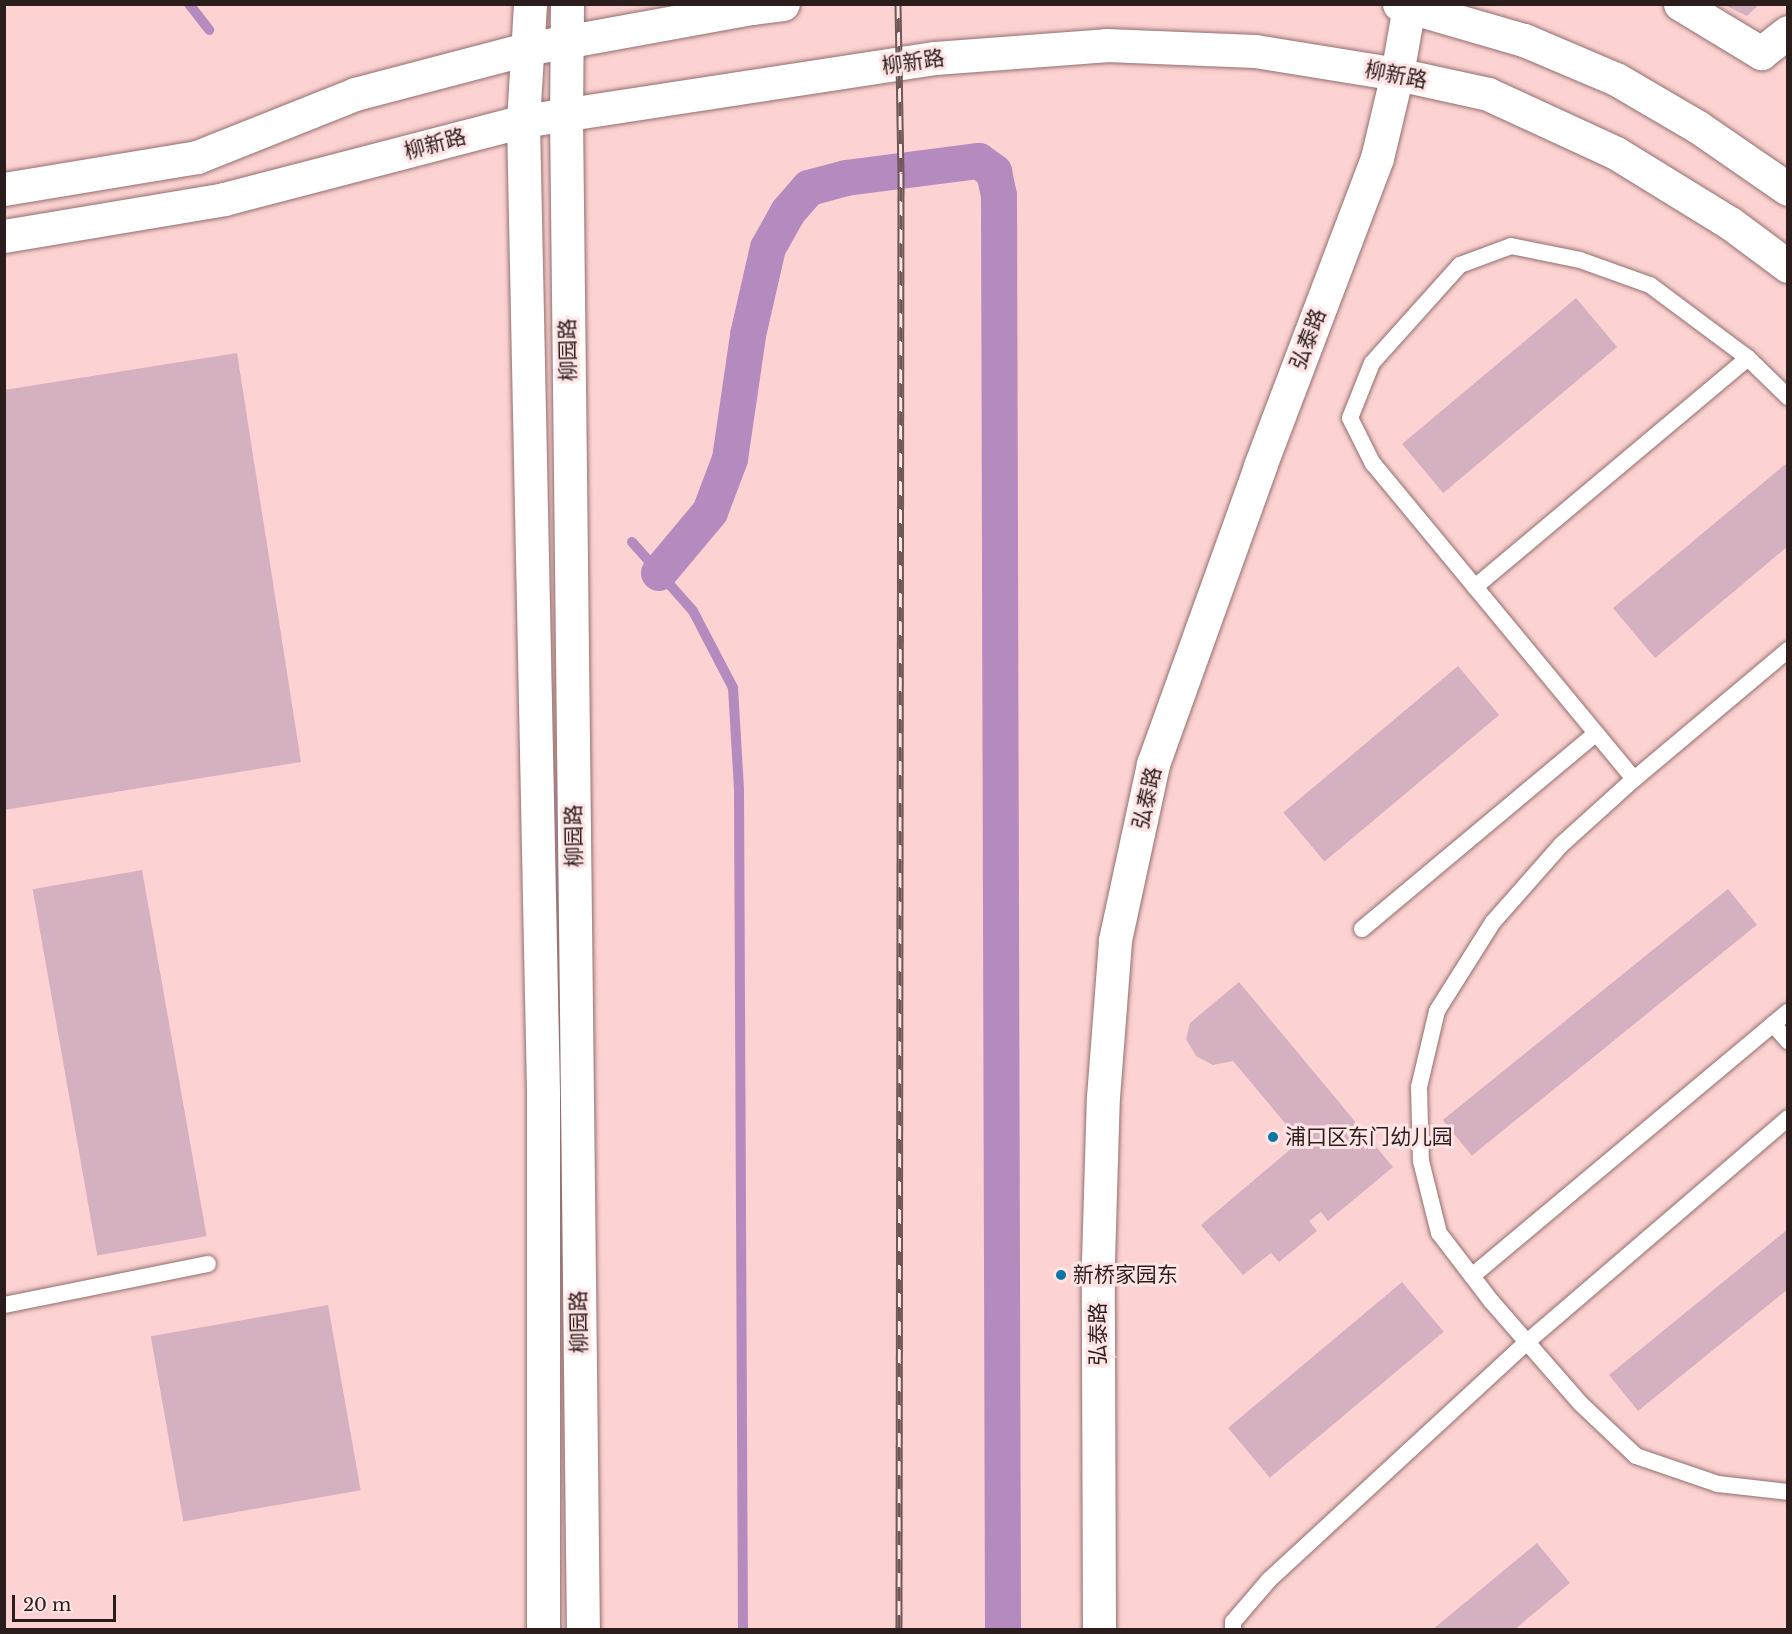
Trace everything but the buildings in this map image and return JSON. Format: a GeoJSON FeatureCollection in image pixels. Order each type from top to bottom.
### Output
{"type":"FeatureCollection","features":[{"type":"Feature","properties":{"kind":"street","name":"柳园路"},"geometry":{"type":"LineString","coordinates":[[530,4],[523,121],[543,1084],[543,1629]]}},
{"type":"Feature","properties":{"kind":"street","name":"柳园路"},"geometry":{"type":"LineString","coordinates":[[567,4],[566,115],[583,1629]]}},
{"type":"Feature","properties":{"kind":"street"},"geometry":{"type":"LineString","coordinates":[[4,189],[197,158],[355,94],[526,49],[783,4]]}},
{"type":"Feature","properties":{"kind":"street"},"geometry":{"type":"LineString","coordinates":[[1680,4],[1761,53],[1788,32]]}},
{"type":"Feature","properties":{"kind":"street"},"geometry":{"type":"LineString","coordinates":[[1406,5],[1524,40],[1616,79],[1698,127],[1788,189]]}},
{"type":"Feature","properties":{"kind":"street","name":"弘泰路"},"geometry":{"type":"LineString","coordinates":[[1100,1629],[1098,1261],[1103,1097],[1115,940],[1153,764],[1260,466],[1377,158],[1397,74],[1406,5]]}},
{"type":"Feature","properties":{"kind":"street","name":"柳新路"},"geometry":{"type":"LineString","coordinates":[[4,236],[224,199],[523,121],[935,58],[1106,45],[1255,51],[1397,74],[1488,94],[1616,153],[1730,223],[1788,266]]}},
{"type":"Feature","properties":{"kind":"lane"},"geometry":{"type":"LineString","coordinates":[[1634,779],[1373,464],[1350,418],[1372,363],[1460,266],[1510,246],[1580,260],[1650,285],[1748,358],[1788,397]]}},
{"type":"Feature","properties":{"kind":"lane"},"geometry":{"type":"LineString","coordinates":[[1475,587],[1748,358]]}},
{"type":"Feature","properties":{"kind":"lane"},"geometry":{"type":"LineString","coordinates":[[1788,650],[1634,779],[1561,846],[1493,922],[1437,1011],[1419,1087],[1421,1161],[1439,1233],[1472,1276],[1580,1403],[1635,1456],[1718,1484],[1788,1492]]}},
{"type":"Feature","properties":{"kind":"lane"},"geometry":{"type":"LineString","coordinates":[[1362,929],[1596,733]]}},
{"type":"Feature","properties":{"kind":"lane"},"geometry":{"type":"LineString","coordinates":[[1472,1276],[1788,1012]]}},
{"type":"Feature","properties":{"kind":"lane"},"geometry":{"type":"LineString","coordinates":[[1773,1024],[1788,1041]]}},
{"type":"Feature","properties":{"kind":"lane"},"geometry":{"type":"LineString","coordinates":[[1233,1629],[1233,1622],[1269,1580],[1527,1342],[1788,1118]]}},
{"type":"Feature","properties":{"kind":"lane"},"geometry":{"type":"LineString","coordinates":[[4,1305],[208,1264]]}},
{"type":"Feature","properties":{"kind":"waterway"},"geometry":{"type":"LineString","coordinates":[[189,4],[209,30]]}},
{"type":"Feature","properties":{"kind":"waterway"},"geometry":{"type":"LineString","coordinates":[[659,573],[710,512],[730,459],[748,335],[768,248],[788,212],[809,188],[846,178],[979,161],[994,172],[999,195],[1003,1630]]}},
{"type":"Feature","properties":{"kind":"waterway"},"geometry":{"type":"LineString","coordinates":[[632,542],[693,611],[733,688],[739,790],[743,1630]]}},
{"type":"Feature","properties":{"kind":"railway"},"geometry":{"type":"LineString","coordinates":[[898,4],[901,173],[899,1630]]}},
{"type":"Feature","properties":{"kind":"place","name":"浦口区东门幼儿园"},"geometry":{"type":"Point","coordinates":[1273,1137]}},
{"type":"Feature","properties":{"kind":"place","name":"新桥家园东"},"geometry":{"type":"Point","coordinates":[1061,1275]}}]}
